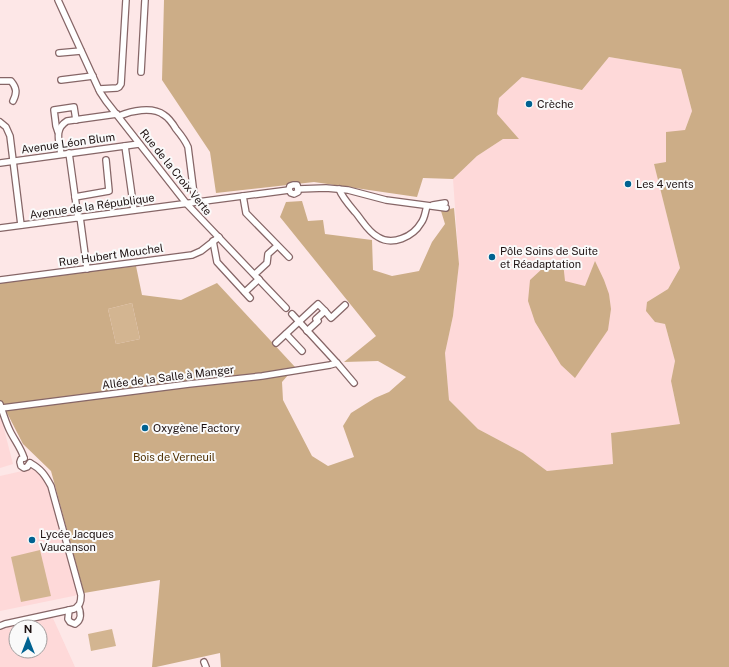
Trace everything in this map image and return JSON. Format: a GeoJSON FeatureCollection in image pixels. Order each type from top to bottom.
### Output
{"type":"FeatureCollection","features":[{"type":"Feature","properties":{"kind":"street","name":"Rue de la Croix Verte"},"geometry":{"type":"LineString","coordinates":[[58,0],[99,89],[106,100],[186,203],[286,308]]}},
{"type":"Feature","properties":{"kind":"street"},"geometry":{"type":"LineString","coordinates":[[99,89],[117,88],[121,84],[126,0]]}},
{"type":"Feature","properties":{"kind":"street"},"geometry":{"type":"LineString","coordinates":[[141,72],[145,0]]}},
{"type":"Feature","properties":{"kind":"street"},"geometry":{"type":"LineString","coordinates":[[59,53],[81,51]]}},
{"type":"Feature","properties":{"kind":"street"},"geometry":{"type":"LineString","coordinates":[[61,80],[93,76]]}},
{"type":"Feature","properties":{"kind":"street"},"geometry":{"type":"LineString","coordinates":[[0,81],[11,81],[15,86],[16,95],[13,101]]}},
{"type":"Feature","properties":{"kind":"street"},"geometry":{"type":"LineString","coordinates":[[61,154],[54,110],[74,107],[76,120]]}},
{"type":"Feature","properties":{"kind":"street"},"geometry":{"type":"LineString","coordinates":[[58,132],[62,124],[67,121],[150,110],[158,111],[164,114],[185,139],[188,147],[195,202]]}},
{"type":"Feature","properties":{"kind":"street"},"geometry":{"type":"LineString","coordinates":[[0,122],[6,126],[10,136],[22,225]]}},
{"type":"Feature","properties":{"kind":"street","name":"Avenue Léon Blum"},"geometry":{"type":"LineString","coordinates":[[0,163],[139,144]]}},
{"type":"Feature","properties":{"kind":"street"},"geometry":{"type":"LineString","coordinates":[[125,146],[134,210]]}},
{"type":"Feature","properties":{"kind":"street"},"geometry":{"type":"LineString","coordinates":[[69,153],[87,269]]}},
{"type":"Feature","properties":{"kind":"street"},"geometry":{"type":"LineString","coordinates":[[75,196],[109,191],[106,160]]}},
{"type":"Feature","properties":{"kind":"street","name":"Avenue de la République"},"geometry":{"type":"LineString","coordinates":[[0,228],[289,190],[294,194],[298,192],[298,188],[339,189]]}},
{"type":"Feature","properties":{"kind":"street"},"geometry":{"type":"LineString","coordinates":[[339,189],[371,233],[378,238],[386,240],[404,238],[414,232],[424,218],[427,206]]}},
{"type":"Feature","properties":{"kind":"street"},"geometry":{"type":"LineString","coordinates":[[339,189],[386,200],[427,206],[445,206]]}},
{"type":"Feature","properties":{"kind":"street"},"geometry":{"type":"LineString","coordinates":[[243,196],[246,214],[289,257]]}},
{"type":"Feature","properties":{"kind":"street","name":"Rue Hubert Mouchel"},"geometry":{"type":"LineString","coordinates":[[0,280],[192,255],[201,251],[219,237]]}},
{"type":"Feature","properties":{"kind":"street"},"geometry":{"type":"LineString","coordinates":[[213,242],[217,262],[250,298]]}},
{"type":"Feature","properties":{"kind":"street"},"geometry":{"type":"LineString","coordinates":[[245,292],[267,263],[268,254],[277,246]]}},
{"type":"Feature","properties":{"kind":"street"},"geometry":{"type":"LineString","coordinates":[[276,343],[318,304],[331,318],[345,306]]}},
{"type":"Feature","properties":{"kind":"street"},"geometry":{"type":"LineString","coordinates":[[308,331],[318,320],[316,319],[325,311]]}},
{"type":"Feature","properties":{"kind":"street"},"geometry":{"type":"LineString","coordinates":[[292,314],[354,383]]}},
{"type":"Feature","properties":{"kind":"street"},"geometry":{"type":"LineString","coordinates":[[286,334],[302,352]]}},
{"type":"Feature","properties":{"kind":"street","name":"Allée de la Salle à Manger"},"geometry":{"type":"LineString","coordinates":[[1,406],[262,376],[337,363]]}},
{"type":"Feature","properties":{"kind":"street"},"geometry":{"type":"LineString","coordinates":[[0,626],[74,609],[80,602],[81,595],[51,486],[38,468],[30,463],[28,459],[24,458],[21,449],[7,424],[1,406]]}},
{"type":"Feature","properties":{"kind":"street"},"geometry":{"type":"LineString","coordinates":[[24,458],[21,459],[21,466],[26,468],[30,463]]}},
{"type":"Feature","properties":{"kind":"street"},"geometry":{"type":"LineString","coordinates":[[69,610],[68,619],[72,624],[75,624],[80,619],[78,606]]}},
{"type":"Feature","properties":{"kind":"shaded area"},"geometry":{"type":"Polygon","coordinates":[[[609,57],[681,69],[692,111],[685,130],[666,162],[654,164],[680,268],[668,289],[647,302],[655,322],[665,324],[675,361],[671,381],[680,424],[611,433],[613,464],[547,471],[523,453],[478,429],[449,400],[445,353],[453,316],[459,264],[453,179],[477,156],[503,139],[519,139],[497,115],[499,98],[522,77],[582,90],[609,57]]]}},
{"type":"Feature","properties":{"kind":"shaded area"},"geometry":{"type":"Polygon","coordinates":[[[132,303],[140,339],[116,344],[108,309],[132,303]]]}},
{"type":"Feature","properties":{"kind":"shaded area"},"geometry":{"type":"Polygon","coordinates":[[[0,415],[13,464],[0,468],[0,415]]]}},
{"type":"Feature","properties":{"kind":"shaded area","name":"Lycée Jacques Vaucanson"},"geometry":{"type":"Polygon","coordinates":[[[31,469],[35,470],[49,485],[78,595],[0,611],[0,476],[31,469]]]}},
{"type":"Feature","properties":{"kind":"shaded area"},"geometry":{"type":"Polygon","coordinates":[[[40,550],[51,596],[21,602],[11,557],[40,550]]]}},
{"type":"Feature","properties":{"kind":"shaded area"},"geometry":{"type":"Polygon","coordinates":[[[52,616],[75,667],[0,667],[0,630],[8,627],[8,659],[48,659],[48,619],[39,619],[52,616]]]}},
{"type":"Feature","properties":{"kind":"shaded area"},"geometry":{"type":"Polygon","coordinates":[[[112,629],[116,646],[91,651],[88,634],[112,629]]]}},
{"type":"Feature","properties":{"kind":"green space","name":"Bois de Verneuil"},"geometry":{"type":"Polygon","coordinates":[[[164,0],[729,0],[729,667],[221,667],[220,653],[152,667],[160,580],[84,593],[51,471],[23,444],[4,407],[0,406],[0,281],[136,266],[142,295],[181,300],[217,283],[295,367],[282,382],[283,400],[312,456],[328,466],[354,457],[343,426],[351,413],[375,398],[389,392],[406,377],[378,361],[344,362],[376,336],[280,217],[286,202],[302,201],[308,221],[323,220],[325,234],[372,240],[373,270],[392,276],[419,271],[432,242],[445,224],[441,211],[454,208],[459,264],[453,316],[445,353],[449,400],[478,429],[523,453],[547,471],[613,464],[611,433],[680,424],[671,381],[675,361],[665,324],[655,322],[646,311],[647,302],[668,289],[680,268],[654,164],[666,162],[666,132],[685,130],[692,111],[681,69],[609,57],[582,90],[522,77],[499,98],[497,114],[519,139],[503,139],[477,156],[453,179],[423,178],[417,197],[314,182],[216,193],[210,152],[162,80],[164,0]],[[132,303],[108,309],[116,344],[140,339],[132,303]]]}},
{"type":"Feature","properties":{"kind":"green space"},"geometry":{"type":"Polygon","coordinates":[[[595,261],[609,294],[611,309],[608,330],[575,378],[561,365],[535,322],[528,301],[530,280],[543,268],[563,262],[565,281],[585,286],[595,261]]]}},
{"type":"Feature","properties":{"kind":"place","name":"Crèche"},"geometry":{"type":"Point","coordinates":[529,104]}},
{"type":"Feature","properties":{"kind":"place","name":"Les 4 vents"},"geometry":{"type":"Point","coordinates":[628,184]}},
{"type":"Feature","properties":{"kind":"place","name":"Pôle Soins de Suite et Réadaptation"},"geometry":{"type":"Point","coordinates":[492,257]}},
{"type":"Feature","properties":{"kind":"place","name":"Oxygène Factory"},"geometry":{"type":"Point","coordinates":[145,428]}},
{"type":"Feature","properties":{"kind":"place","name":"Lycée Jacques Vaucanson"},"geometry":{"type":"Point","coordinates":[32,540]}}]}
